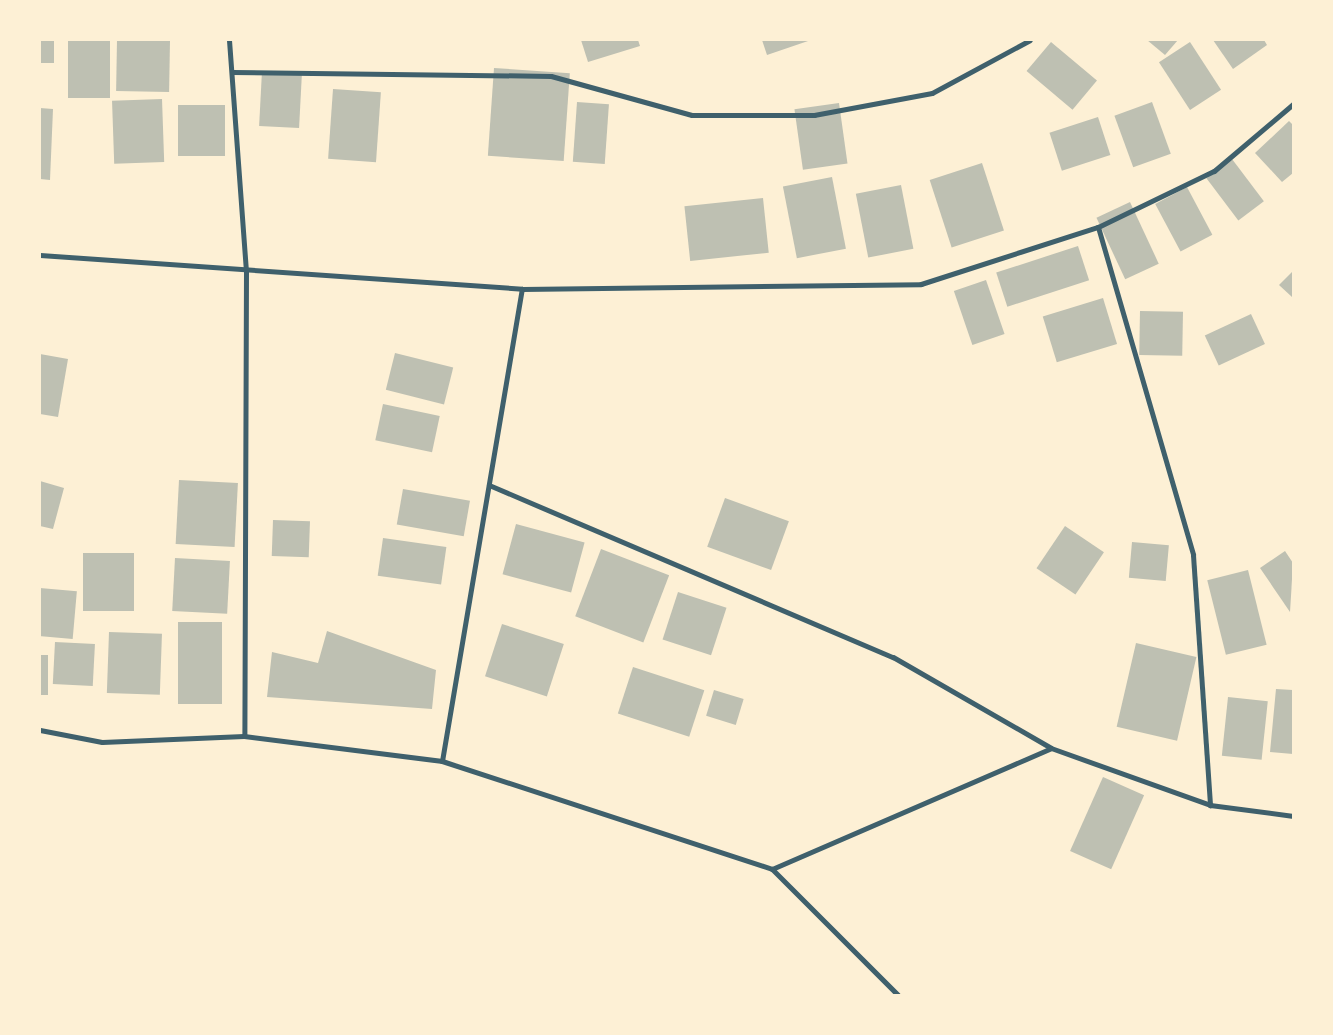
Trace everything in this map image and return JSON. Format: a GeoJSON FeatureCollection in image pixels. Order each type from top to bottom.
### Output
{"type":"FeatureCollection","features":[{"type":"Feature","properties":{"kind":"street"},"geometry":{"type":"LineString","coordinates":[[229,40],[246,271],[244,736]]}},
{"type":"Feature","properties":{"kind":"street"},"geometry":{"type":"LineString","coordinates":[[232,72],[551,76],[692,115],[814,115],[932,93],[1030,40]]}},
{"type":"Feature","properties":{"kind":"street"},"geometry":{"type":"LineString","coordinates":[[40,255],[522,289],[922,284],[1098,227],[1214,171],[1293,104]]}},
{"type":"Feature","properties":{"kind":"street"},"geometry":{"type":"LineString","coordinates":[[1098,227],[1193,555],[1210,805]]}},
{"type":"Feature","properties":{"kind":"street"},"geometry":{"type":"LineString","coordinates":[[442,761],[522,289]]}},
{"type":"Feature","properties":{"kind":"street"},"geometry":{"type":"LineString","coordinates":[[489,485],[893,657],[1051,748],[1210,805],[1293,816]]}},
{"type":"Feature","properties":{"kind":"street"},"geometry":{"type":"LineString","coordinates":[[40,730],[102,742],[244,736],[442,761],[772,869],[898,995]]}},
{"type":"Feature","properties":{"kind":"street"},"geometry":{"type":"LineString","coordinates":[[772,869],[1051,748]]}},
{"type":"Feature","properties":{"kind":"building"},"geometry":{"type":"Polygon","coordinates":[[[40,40],[54,40],[54,63],[40,63],[40,40]]]}},
{"type":"Feature","properties":{"kind":"building"},"geometry":{"type":"Polygon","coordinates":[[[68,40],[110,40],[110,98],[68,98],[68,40]]]}},
{"type":"Feature","properties":{"kind":"building"},"geometry":{"type":"Polygon","coordinates":[[[117,40],[170,41],[169,92],[116,91],[117,40]]]}},
{"type":"Feature","properties":{"kind":"building"},"geometry":{"type":"Polygon","coordinates":[[[581,40],[638,40],[640,46],[588,62],[581,40]]]}},
{"type":"Feature","properties":{"kind":"building"},"geometry":{"type":"Polygon","coordinates":[[[762,40],[811,40],[767,55],[762,40]]]}},
{"type":"Feature","properties":{"kind":"building"},"geometry":{"type":"Polygon","coordinates":[[[1147,40],[1178,40],[1165,55],[1147,40]]]}},
{"type":"Feature","properties":{"kind":"building"},"geometry":{"type":"Polygon","coordinates":[[[1213,40],[1264,40],[1267,45],[1233,69],[1213,40]]]}},
{"type":"Feature","properties":{"kind":"building"},"geometry":{"type":"Polygon","coordinates":[[[1051,42],[1097,81],[1073,110],[1027,71],[1051,42]]]}},
{"type":"Feature","properties":{"kind":"building"},"geometry":{"type":"Polygon","coordinates":[[[1190,42],[1221,90],[1190,110],[1159,62],[1190,42]]]}},
{"type":"Feature","properties":{"kind":"building"},"geometry":{"type":"Polygon","coordinates":[[[494,68],[570,73],[564,161],[488,156],[494,68]]]}},
{"type":"Feature","properties":{"kind":"building"},"geometry":{"type":"Polygon","coordinates":[[[262,71],[302,73],[299,128],[259,126],[262,71]]]}},
{"type":"Feature","properties":{"kind":"building"},"geometry":{"type":"Polygon","coordinates":[[[333,89],[381,92],[376,162],[328,159],[333,89]]]}},
{"type":"Feature","properties":{"kind":"building"},"geometry":{"type":"Polygon","coordinates":[[[162,99],[164,162],[114,164],[112,101],[162,99]]]}},
{"type":"Feature","properties":{"kind":"building"},"geometry":{"type":"Polygon","coordinates":[[[577,102],[609,104],[605,164],[573,162],[577,102]]]}},
{"type":"Feature","properties":{"kind":"building"},"geometry":{"type":"Polygon","coordinates":[[[1152,102],[1171,154],[1133,167],[1114,116],[1152,102]]]}},
{"type":"Feature","properties":{"kind":"building"},"geometry":{"type":"Polygon","coordinates":[[[839,103],[847,163],[803,170],[794,109],[839,103]]]}},
{"type":"Feature","properties":{"kind":"building"},"geometry":{"type":"Polygon","coordinates":[[[178,105],[225,105],[225,156],[178,156],[178,105]]]}},
{"type":"Feature","properties":{"kind":"building"},"geometry":{"type":"Polygon","coordinates":[[[40,108],[53,109],[50,180],[40,179],[40,108]]]}},
{"type":"Feature","properties":{"kind":"building"},"geometry":{"type":"Polygon","coordinates":[[[1098,117],[1110,155],[1062,171],[1049,133],[1098,117]]]}},
{"type":"Feature","properties":{"kind":"building"},"geometry":{"type":"Polygon","coordinates":[[[1289,121],[1293,125],[1293,173],[1282,182],[1255,153],[1289,121]]]}},
{"type":"Feature","properties":{"kind":"building"},"geometry":{"type":"Polygon","coordinates":[[[1232,159],[1264,201],[1238,221],[1206,178],[1232,159]]]}},
{"type":"Feature","properties":{"kind":"building"},"geometry":{"type":"Polygon","coordinates":[[[982,163],[1004,231],[952,248],[930,180],[982,163]]]}},
{"type":"Feature","properties":{"kind":"building"},"geometry":{"type":"Polygon","coordinates":[[[832,177],[846,249],[797,258],[783,187],[832,177]]]}},
{"type":"Feature","properties":{"kind":"building"},"geometry":{"type":"Polygon","coordinates":[[[901,185],[913,249],[868,258],[856,194],[901,185]]]}},
{"type":"Feature","properties":{"kind":"building"},"geometry":{"type":"Polygon","coordinates":[[[1187,187],[1212,235],[1181,252],[1155,204],[1187,187]]]}},
{"type":"Feature","properties":{"kind":"building"},"geometry":{"type":"Polygon","coordinates":[[[763,198],[769,253],[690,261],[684,206],[763,198]]]}},
{"type":"Feature","properties":{"kind":"building"},"geometry":{"type":"Polygon","coordinates":[[[1130,202],[1159,264],[1125,279],[1096,218],[1130,202]]]}},
{"type":"Feature","properties":{"kind":"building"},"geometry":{"type":"Polygon","coordinates":[[[1078,246],[1089,280],[1007,307],[996,273],[1078,246]]]}},
{"type":"Feature","properties":{"kind":"building"},"geometry":{"type":"Polygon","coordinates":[[[1293,271],[1293,295],[1292,297],[1279,285],[1293,271]]]}},
{"type":"Feature","properties":{"kind":"building"},"geometry":{"type":"Polygon","coordinates":[[[986,280],[1005,334],[972,345],[954,291],[986,280]]]}},
{"type":"Feature","properties":{"kind":"building"},"geometry":{"type":"Polygon","coordinates":[[[1103,298],[1117,344],[1057,362],[1043,316],[1103,298]]]}},
{"type":"Feature","properties":{"kind":"building"},"geometry":{"type":"Polygon","coordinates":[[[1140,311],[1183,312],[1182,356],[1139,355],[1140,311]]]}},
{"type":"Feature","properties":{"kind":"building"},"geometry":{"type":"Polygon","coordinates":[[[1251,314],[1265,344],[1219,365],[1205,336],[1251,314]]]}},
{"type":"Feature","properties":{"kind":"building"},"geometry":{"type":"Polygon","coordinates":[[[395,353],[453,368],[444,404],[386,390],[395,353]]]}},
{"type":"Feature","properties":{"kind":"building"},"geometry":{"type":"Polygon","coordinates":[[[40,354],[68,359],[58,417],[40,414],[40,354]]]}},
{"type":"Feature","properties":{"kind":"building"},"geometry":{"type":"Polygon","coordinates":[[[383,404],[440,416],[432,452],[375,440],[383,404]]]}},
{"type":"Feature","properties":{"kind":"building"},"geometry":{"type":"Polygon","coordinates":[[[179,480],[238,483],[235,547],[176,544],[179,480]]]}},
{"type":"Feature","properties":{"kind":"building"},"geometry":{"type":"Polygon","coordinates":[[[40,481],[64,488],[53,529],[40,526],[40,481]]]}},
{"type":"Feature","properties":{"kind":"building"},"geometry":{"type":"Polygon","coordinates":[[[403,489],[470,501],[464,536],[397,524],[403,489]]]}},
{"type":"Feature","properties":{"kind":"building"},"geometry":{"type":"Polygon","coordinates":[[[725,498],[789,521],[771,570],[707,547],[725,498]]]}},
{"type":"Feature","properties":{"kind":"building"},"geometry":{"type":"Polygon","coordinates":[[[273,520],[310,521],[309,557],[272,556],[273,520]]]}},
{"type":"Feature","properties":{"kind":"building"},"geometry":{"type":"Polygon","coordinates":[[[516,524],[585,542],[571,593],[503,574],[516,524]]]}},
{"type":"Feature","properties":{"kind":"building"},"geometry":{"type":"Polygon","coordinates":[[[1065,526],[1104,552],[1075,595],[1036,568],[1065,526]]]}},
{"type":"Feature","properties":{"kind":"building"},"geometry":{"type":"Polygon","coordinates":[[[383,538],[446,547],[441,585],[378,576],[383,538]]]}},
{"type":"Feature","properties":{"kind":"building"},"geometry":{"type":"Polygon","coordinates":[[[1132,542],[1169,545],[1166,581],[1129,578],[1132,542]]]}},
{"type":"Feature","properties":{"kind":"building"},"geometry":{"type":"Polygon","coordinates":[[[601,549],[669,575],[643,642],[575,616],[601,549]]]}},
{"type":"Feature","properties":{"kind":"building"},"geometry":{"type":"Polygon","coordinates":[[[1285,551],[1293,563],[1290,612],[1260,568],[1285,551]]]}},
{"type":"Feature","properties":{"kind":"building"},"geometry":{"type":"Polygon","coordinates":[[[83,553],[134,553],[134,611],[83,611],[83,553]]]}},
{"type":"Feature","properties":{"kind":"building"},"geometry":{"type":"Polygon","coordinates":[[[175,558],[230,561],[227,614],[172,611],[175,558]]]}},
{"type":"Feature","properties":{"kind":"building"},"geometry":{"type":"Polygon","coordinates":[[[1248,570],[1267,645],[1226,655],[1207,580],[1248,570]]]}},
{"type":"Feature","properties":{"kind":"building"},"geometry":{"type":"Polygon","coordinates":[[[40,588],[77,591],[73,639],[40,636],[40,588]]]}},
{"type":"Feature","properties":{"kind":"building"},"geometry":{"type":"Polygon","coordinates":[[[678,592],[727,608],[711,655],[663,640],[678,592]]]}},
{"type":"Feature","properties":{"kind":"building"},"geometry":{"type":"Polygon","coordinates":[[[178,622],[222,622],[222,704],[178,704],[178,622]]]}},
{"type":"Feature","properties":{"kind":"building"},"geometry":{"type":"Polygon","coordinates":[[[502,624],[564,644],[547,696],[485,676],[502,624]]]}},
{"type":"Feature","properties":{"kind":"building"},"geometry":{"type":"Polygon","coordinates":[[[327,631],[436,670],[432,709],[267,697],[272,652],[318,663],[327,631]]]}},
{"type":"Feature","properties":{"kind":"building"},"geometry":{"type":"Polygon","coordinates":[[[109,632],[162,634],[160,695],[107,693],[109,632]]]}},
{"type":"Feature","properties":{"kind":"building"},"geometry":{"type":"Polygon","coordinates":[[[55,642],[95,644],[93,686],[53,684],[55,642]]]}},
{"type":"Feature","properties":{"kind":"building"},"geometry":{"type":"Polygon","coordinates":[[[1136,643],[1196,657],[1177,741],[1117,727],[1136,643]]]}},
{"type":"Feature","properties":{"kind":"building"},"geometry":{"type":"Polygon","coordinates":[[[40,655],[48,655],[48,695],[40,695],[40,655]]]}},
{"type":"Feature","properties":{"kind":"building"},"geometry":{"type":"Polygon","coordinates":[[[633,667],[704,690],[689,737],[618,714],[633,667]]]}},
{"type":"Feature","properties":{"kind":"building"},"geometry":{"type":"Polygon","coordinates":[[[1276,689],[1293,690],[1293,754],[1270,752],[1276,689]]]}},
{"type":"Feature","properties":{"kind":"building"},"geometry":{"type":"Polygon","coordinates":[[[714,690],[744,699],[736,725],[706,716],[714,690]]]}},
{"type":"Feature","properties":{"kind":"building"},"geometry":{"type":"Polygon","coordinates":[[[1228,697],[1268,701],[1262,760],[1222,756],[1228,697]]]}},
{"type":"Feature","properties":{"kind":"building"},"geometry":{"type":"Polygon","coordinates":[[[1103,777],[1144,795],[1111,869],[1070,851],[1103,777]]]}}]}
